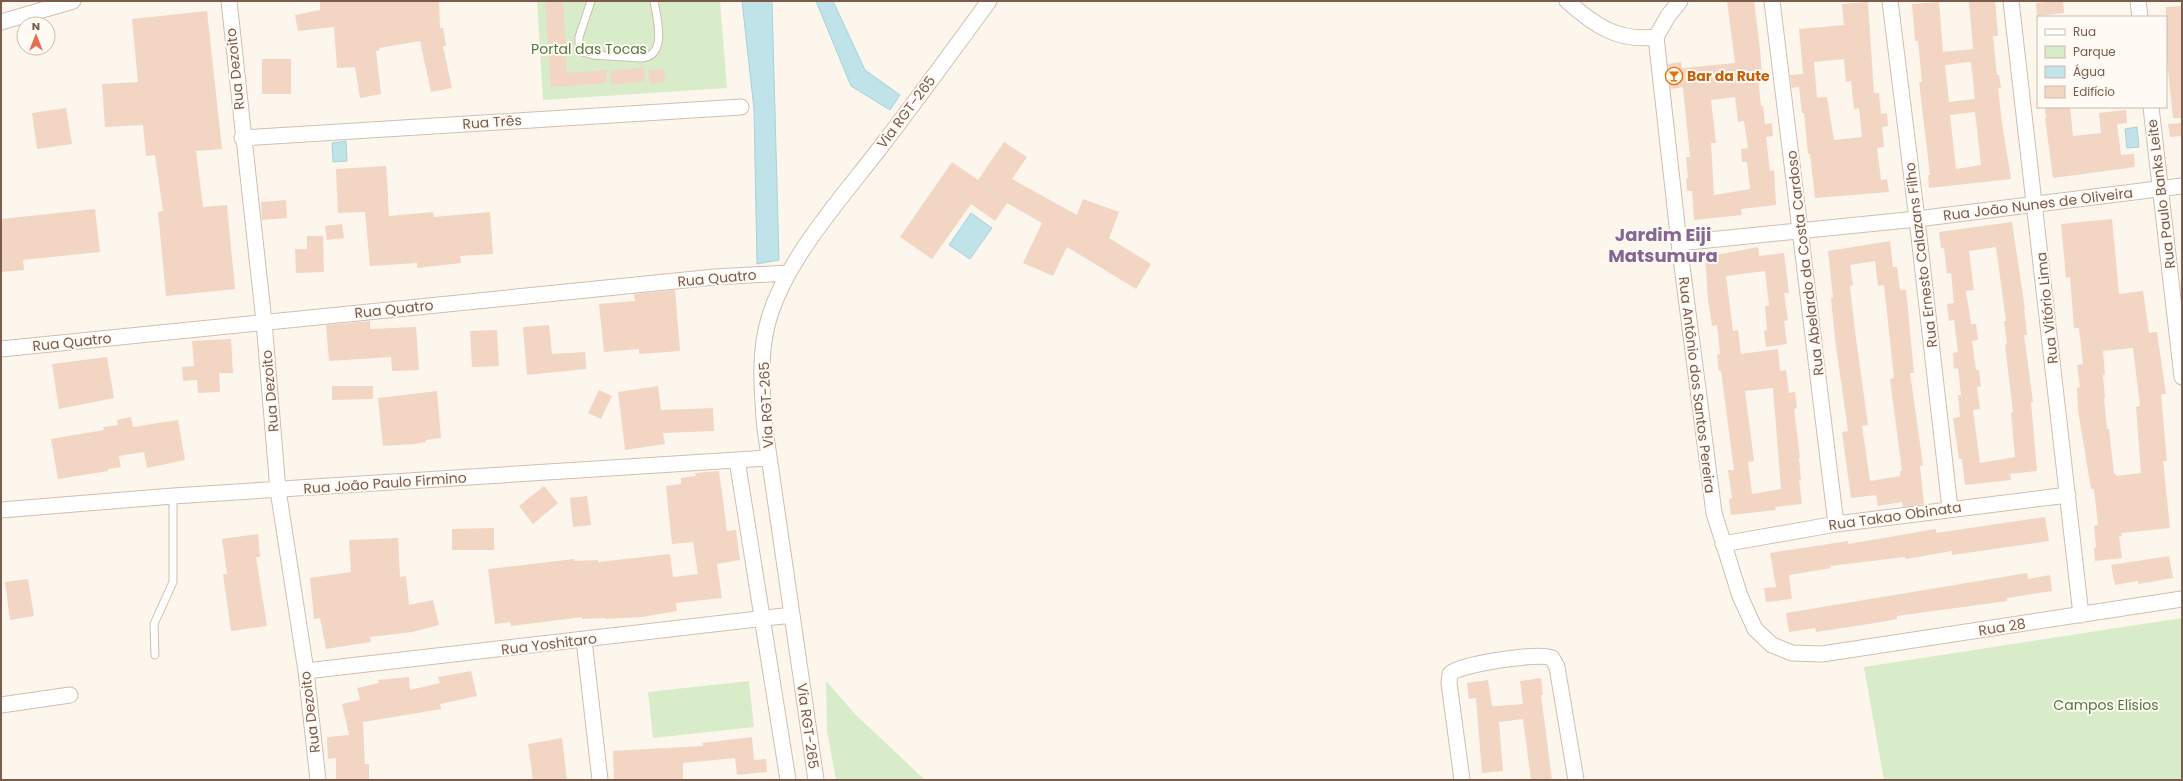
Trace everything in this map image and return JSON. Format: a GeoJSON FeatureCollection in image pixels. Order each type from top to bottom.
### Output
{"type":"FeatureCollection","features":[{"type":"Feature","properties":{"kind":"street"},"geometry":{"type":"LineString","coordinates":[[1,22],[73,1]]}},
{"type":"Feature","properties":{"kind":"street","name":"Rua Dezoito"},"geometry":{"type":"LineString","coordinates":[[229,1],[242,138],[264,322],[278,490],[306,671],[318,780]]}},
{"type":"Feature","properties":{"kind":"street","name":"Via RGT-265"},"geometry":{"type":"LineString","coordinates":[[816,780],[768,458],[762,371],[765,339],[774,304],[788,273],[833,207],[989,1]]}},
{"type":"Feature","properties":{"kind":"street"},"geometry":{"type":"LineString","coordinates":[[1567,1],[1584,16],[1613,33],[1630,38],[1656,37],[1667,8],[1680,1]]}},
{"type":"Feature","properties":{"kind":"street","name":"Rua Abelardo da Costa Cardoso"},"geometry":{"type":"LineString","coordinates":[[1772,1],[1836,524]]}},
{"type":"Feature","properties":{"kind":"street","name":"Rua Ernesto Calazans Filho"},"geometry":{"type":"LineString","coordinates":[[1890,1],[1950,508]]}},
{"type":"Feature","properties":{"kind":"street","name":"Rua Vitório Lima"},"geometry":{"type":"LineString","coordinates":[[2011,1],[2081,615]]}},
{"type":"Feature","properties":{"kind":"street"},"geometry":{"type":"LineString","coordinates":[[2138,1],[2140,16]]}},
{"type":"Feature","properties":{"kind":"street","name":"Rua Antônio dos Santos Pereira"},"geometry":{"type":"LineString","coordinates":[[1656,37],[1679,243],[1714,512],[1723,544],[1745,608],[1755,629],[1772,645],[1792,652],[1822,654]]}},
{"type":"Feature","properties":{"kind":"street","name":"Rua Três"},"geometry":{"type":"LineString","coordinates":[[242,138],[741,107]]}},
{"type":"Feature","properties":{"kind":"street","name":"Rua Paulo Banks Leite"},"geometry":{"type":"LineString","coordinates":[[2151,108],[2182,377]]}},
{"type":"Feature","properties":{"kind":"street","name":"Rua João Nunes de Oliveira"},"geometry":{"type":"LineString","coordinates":[[1679,243],[1917,219],[2182,186]]}},
{"type":"Feature","properties":{"kind":"street","name":"Rua Quatro"},"geometry":{"type":"LineString","coordinates":[[1,349],[715,278],[788,273]]}},
{"type":"Feature","properties":{"kind":"street","name":"Rua João Paulo Firmino"},"geometry":{"type":"LineString","coordinates":[[1,510],[173,496],[768,458]]}},
{"type":"Feature","properties":{"kind":"street"},"geometry":{"type":"LineString","coordinates":[[737,460],[788,780]]}},
{"type":"Feature","properties":{"kind":"street","name":"Rua Takao Obinata"},"geometry":{"type":"LineString","coordinates":[[1723,544],[1836,524],[1950,508],[2068,495]]}},
{"type":"Feature","properties":{"kind":"street","name":"Rua 28"},"geometry":{"type":"LineString","coordinates":[[1822,654],[2182,599]]}},
{"type":"Feature","properties":{"kind":"street","name":"Rua Yoshitaro"},"geometry":{"type":"LineString","coordinates":[[306,671],[584,640],[792,614]]}},
{"type":"Feature","properties":{"kind":"street"},"geometry":{"type":"LineString","coordinates":[[584,640],[600,780]]}},
{"type":"Feature","properties":{"kind":"street"},"geometry":{"type":"LineString","coordinates":[[1462,780],[1448,682],[1450,674],[1462,668],[1534,656],[1546,656],[1555,661],[1576,780]]}},
{"type":"Feature","properties":{"kind":"street"},"geometry":{"type":"LineString","coordinates":[[1,705],[70,695]]}},
{"type":"Feature","properties":{"kind":"lane"},"geometry":{"type":"LineString","coordinates":[[591,1],[579,37],[579,51],[593,55],[641,58],[648,58],[655,53],[658,44],[658,23],[654,1]]}},
{"type":"Feature","properties":{"kind":"lane"},"geometry":{"type":"LineString","coordinates":[[155,655],[154,624],[173,582],[173,496]]}},
{"type":"Feature","properties":{"kind":"green space","name":"Portal das Tocas"},"geometry":{"type":"Polygon","coordinates":[[[537,1],[720,1],[727,88],[543,100],[537,1]]]}},
{"type":"Feature","properties":{"kind":"green space","name":"Campos Elísios"},"geometry":{"type":"Polygon","coordinates":[[[2182,618],[2182,780],[1884,780],[1864,667],[2182,618]]]}},
{"type":"Feature","properties":{"kind":"green space"},"geometry":{"type":"Polygon","coordinates":[[[749,681],[754,727],[653,738],[648,692],[749,681]]]}},
{"type":"Feature","properties":{"kind":"green space"},"geometry":{"type":"Polygon","coordinates":[[[826,681],[856,715],[925,780],[836,780],[827,731],[826,681]]]}},
{"type":"Feature","properties":{"kind":"water"},"geometry":{"type":"Polygon","coordinates":[[[742,1],[772,1],[779,260],[757,264],[754,109],[742,1]]]}},
{"type":"Feature","properties":{"kind":"water"},"geometry":{"type":"Polygon","coordinates":[[[816,1],[833,1],[865,70],[900,95],[890,110],[851,86],[816,1]]]}},
{"type":"Feature","properties":{"kind":"water"},"geometry":{"type":"Polygon","coordinates":[[[2137,127],[2139,147],[2127,148],[2125,129],[2137,127]]]}},
{"type":"Feature","properties":{"kind":"water"},"geometry":{"type":"Polygon","coordinates":[[[346,141],[347,161],[333,162],[332,143],[346,141]]]}},
{"type":"Feature","properties":{"kind":"water"},"geometry":{"type":"Polygon","coordinates":[[[971,213],[992,228],[970,259],[949,245],[971,213]]]}},
{"type":"Feature","properties":{"kind":"building"},"geometry":{"type":"Polygon","coordinates":[[[320,1],[439,1],[440,28],[443,28],[446,46],[443,46],[452,88],[431,92],[420,41],[379,48],[380,50],[376,51],[381,94],[360,98],[355,67],[337,68],[334,27],[298,31],[295,15],[320,10],[320,1]]]}},
{"type":"Feature","properties":{"kind":"building"},"geometry":{"type":"Polygon","coordinates":[[[545,1],[563,1],[567,73],[606,70],[607,83],[551,87],[545,1]]]}},
{"type":"Feature","properties":{"kind":"building"},"geometry":{"type":"Polygon","coordinates":[[[1727,1],[1754,1],[1762,76],[1758,77],[1761,106],[1763,106],[1765,124],[1772,123],[1773,136],[1766,137],[1770,171],[1774,170],[1776,205],[1741,209],[1742,215],[1694,220],[1692,191],[1687,191],[1686,178],[1688,178],[1686,157],[1690,157],[1683,87],[1671,89],[1668,64],[1681,62],[1682,68],[1735,63],[1727,1]],[[1735,97],[1711,100],[1716,143],[1711,143],[1714,195],[1750,189],[1747,162],[1742,162],[1741,149],[1748,148],[1744,121],[1738,122],[1735,97]]]}},
{"type":"Feature","properties":{"kind":"building"},"geometry":{"type":"Polygon","coordinates":[[[1969,1],[1995,1],[1998,36],[1993,36],[1997,75],[1999,75],[2001,88],[1998,88],[2002,123],[2011,179],[1929,188],[1928,175],[1930,175],[1919,82],[1922,82],[1918,41],[1915,41],[1912,4],[1939,2],[1943,52],[1973,49],[1969,1]],[[1971,62],[1945,65],[1949,102],[1975,99],[1971,62]],[[1975,112],[1950,115],[1956,169],[1981,165],[1975,112]]]}},
{"type":"Feature","properties":{"kind":"building"},"geometry":{"type":"Polygon","coordinates":[[[2063,1],[2064,13],[2037,16],[2036,3],[2063,1]]]}},
{"type":"Feature","properties":{"kind":"building"},"geometry":{"type":"Polygon","coordinates":[[[1868,2],[1874,93],[1879,93],[1881,114],[1887,113],[1888,126],[1882,127],[1884,147],[1877,148],[1881,180],[1887,179],[1889,192],[1815,198],[1810,154],[1808,154],[1804,113],[1802,113],[1799,87],[1792,88],[1790,75],[1803,74],[1799,29],[1844,25],[1842,4],[1868,2]],[[1844,59],[1814,62],[1817,98],[1827,97],[1834,140],[1862,137],[1859,108],[1854,109],[1851,81],[1846,82],[1844,59]]]}},
{"type":"Feature","properties":{"kind":"building"},"geometry":{"type":"Polygon","coordinates":[[[2182,6],[2182,118],[2173,118],[2167,61],[2166,7],[2182,6]]]}},
{"type":"Feature","properties":{"kind":"building"},"geometry":{"type":"Polygon","coordinates":[[[207,11],[222,149],[196,151],[203,207],[227,205],[235,289],[166,296],[158,212],[163,211],[155,155],[146,156],[143,125],[105,127],[102,84],[138,82],[132,19],[207,11]]]}},
{"type":"Feature","properties":{"kind":"building"},"geometry":{"type":"Polygon","coordinates":[[[262,59],[291,59],[291,94],[262,94],[262,59]]]}},
{"type":"Feature","properties":{"kind":"building"},"geometry":{"type":"Polygon","coordinates":[[[644,67],[645,81],[611,85],[610,71],[644,67]]]}},
{"type":"Feature","properties":{"kind":"building"},"geometry":{"type":"Polygon","coordinates":[[[664,69],[665,82],[650,84],[648,71],[664,69]]]}},
{"type":"Feature","properties":{"kind":"building"},"geometry":{"type":"Polygon","coordinates":[[[66,108],[72,144],[37,149],[32,113],[66,108]]]}},
{"type":"Feature","properties":{"kind":"building"},"geometry":{"type":"Polygon","coordinates":[[[2045,108],[2070,108],[2073,136],[2101,133],[2099,113],[2126,110],[2127,123],[2117,124],[2121,155],[2134,154],[2135,167],[2053,178],[2045,108]]]}},
{"type":"Feature","properties":{"kind":"building"},"geometry":{"type":"Polygon","coordinates":[[[2182,123],[2182,136],[2170,137],[2168,124],[2182,123]]]}},
{"type":"Feature","properties":{"kind":"building"},"geometry":{"type":"Polygon","coordinates":[[[1004,142],[1027,157],[1012,179],[1077,215],[1083,199],[1119,212],[1109,238],[1151,264],[1136,289],[1067,247],[1053,276],[1023,263],[1042,223],[1007,203],[995,221],[971,204],[932,259],[900,237],[952,162],[978,180],[1004,142]]]}},
{"type":"Feature","properties":{"kind":"building"},"geometry":{"type":"Polygon","coordinates":[[[386,166],[389,216],[433,212],[434,217],[490,212],[493,254],[460,256],[461,263],[417,268],[417,263],[370,266],[365,212],[338,213],[336,169],[386,166]]]}},
{"type":"Feature","properties":{"kind":"building"},"geometry":{"type":"Polygon","coordinates":[[[286,200],[287,218],[262,220],[261,202],[286,200]]]}},
{"type":"Feature","properties":{"kind":"building"},"geometry":{"type":"Polygon","coordinates":[[[95,209],[100,252],[23,260],[24,270],[1,272],[1,219],[95,209]]]}},
{"type":"Feature","properties":{"kind":"building"},"geometry":{"type":"Polygon","coordinates":[[[2112,219],[2119,294],[2143,291],[2149,333],[2157,332],[2166,394],[2161,394],[2167,461],[2163,461],[2170,528],[2121,533],[2122,536],[2119,536],[2122,558],[2095,561],[2094,548],[2096,547],[2094,526],[2098,525],[2094,489],[2091,489],[2078,410],[2077,388],[2080,387],[2077,365],[2083,364],[2079,328],[2074,328],[2070,277],[2066,278],[2061,224],[2112,219]],[[2133,348],[2103,351],[2105,375],[2103,375],[2104,398],[2107,429],[2109,429],[2114,473],[2117,476],[2141,473],[2136,407],[2140,406],[2133,348]]]}},
{"type":"Feature","properties":{"kind":"building"},"geometry":{"type":"Polygon","coordinates":[[[2012,222],[2025,309],[2027,335],[2024,335],[2033,402],[2031,402],[2037,471],[2010,474],[2011,480],[1965,485],[1962,459],[1959,459],[1953,418],[1960,417],[1958,395],[1961,395],[1958,368],[1954,369],[1953,353],[1958,352],[1954,320],[1949,321],[1947,304],[1954,303],[1951,273],[1947,274],[1944,248],[1941,248],[1939,232],[2012,222]],[[1996,247],[1969,251],[1974,290],[1966,291],[1971,324],[1976,324],[1978,340],[1972,341],[1976,370],[1979,370],[1981,386],[1977,387],[1980,409],[1973,410],[1980,463],[2015,457],[2011,413],[2013,412],[2005,345],[2007,344],[2004,321],[2006,321],[1996,247]]]}},
{"type":"Feature","properties":{"kind":"building"},"geometry":{"type":"Polygon","coordinates":[[[342,224],[344,238],[327,240],[325,226],[342,224]]]}},
{"type":"Feature","properties":{"kind":"building"},"geometry":{"type":"Polygon","coordinates":[[[307,236],[323,236],[324,272],[296,273],[295,249],[307,249],[307,236]]]}},
{"type":"Feature","properties":{"kind":"building"},"geometry":{"type":"Polygon","coordinates":[[[1890,241],[1893,267],[1897,267],[1900,290],[1906,290],[1914,373],[1910,373],[1923,465],[1920,466],[1924,504],[1903,507],[1902,502],[1878,506],[1876,495],[1851,498],[1842,432],[1848,431],[1835,339],[1831,298],[1833,298],[1828,251],[1890,241]],[[1875,261],[1850,265],[1853,285],[1850,286],[1855,331],[1868,425],[1862,426],[1870,481],[1900,476],[1900,471],[1902,471],[1890,379],[1894,378],[1884,285],[1878,286],[1875,261]]]}},
{"type":"Feature","properties":{"kind":"building"},"geometry":{"type":"Polygon","coordinates":[[[1758,247],[1759,256],[1784,253],[1789,293],[1784,293],[1788,320],[1784,321],[1787,344],[1766,347],[1764,331],[1767,330],[1765,306],[1769,306],[1765,271],[1726,276],[1733,331],[1738,330],[1741,354],[1778,349],[1780,371],[1786,370],[1789,393],[1795,392],[1797,408],[1794,409],[1800,458],[1801,480],[1799,480],[1802,504],[1775,507],[1776,510],[1731,515],[1729,499],[1732,498],[1728,470],[1734,470],[1721,371],[1719,371],[1717,355],[1720,354],[1717,325],[1712,326],[1708,299],[1705,257],[1758,247]],[[1773,388],[1745,391],[1754,461],[1748,462],[1752,494],[1781,489],[1773,388]]]}},
{"type":"Feature","properties":{"kind":"building"},"geometry":{"type":"Polygon","coordinates":[[[675,290],[680,351],[639,354],[639,349],[604,352],[599,304],[635,301],[634,294],[675,290]]]}},
{"type":"Feature","properties":{"kind":"building"},"geometry":{"type":"Polygon","coordinates":[[[370,321],[370,329],[416,327],[419,370],[392,371],[391,357],[329,361],[326,325],[370,321]]]}},
{"type":"Feature","properties":{"kind":"building"},"geometry":{"type":"Polygon","coordinates":[[[549,325],[552,354],[585,352],[586,369],[527,375],[523,327],[549,325]]]}},
{"type":"Feature","properties":{"kind":"building"},"geometry":{"type":"Polygon","coordinates":[[[497,330],[499,366],[472,367],[470,331],[497,330]]]}},
{"type":"Feature","properties":{"kind":"building"},"geometry":{"type":"Polygon","coordinates":[[[231,339],[233,373],[219,373],[220,392],[198,393],[197,380],[183,381],[182,367],[194,366],[192,341],[231,339]]]}},
{"type":"Feature","properties":{"kind":"building"},"geometry":{"type":"Polygon","coordinates":[[[107,357],[114,398],[59,409],[52,364],[107,357]]]}},
{"type":"Feature","properties":{"kind":"building"},"geometry":{"type":"Polygon","coordinates":[[[332,386],[373,386],[373,399],[332,400],[332,386]]]}},
{"type":"Feature","properties":{"kind":"building"},"geometry":{"type":"Polygon","coordinates":[[[658,386],[661,410],[713,408],[714,431],[663,433],[665,444],[625,450],[618,392],[658,386]]]}},
{"type":"Feature","properties":{"kind":"building"},"geometry":{"type":"Polygon","coordinates":[[[599,390],[612,396],[601,419],[588,413],[599,390]]]}},
{"type":"Feature","properties":{"kind":"building"},"geometry":{"type":"Polygon","coordinates":[[[437,391],[441,438],[426,440],[426,442],[415,444],[383,446],[378,398],[437,391]]]}},
{"type":"Feature","properties":{"kind":"building"},"geometry":{"type":"Polygon","coordinates":[[[131,417],[133,427],[178,420],[185,460],[147,468],[144,452],[119,456],[121,467],[108,469],[108,471],[58,479],[51,439],[104,430],[103,427],[118,425],[117,420],[131,417]]]}},
{"type":"Feature","properties":{"kind":"building"},"geometry":{"type":"Polygon","coordinates":[[[719,471],[727,531],[736,530],[740,560],[717,564],[722,598],[676,603],[677,611],[642,617],[582,619],[582,617],[511,626],[510,622],[495,624],[488,569],[574,559],[574,561],[598,560],[598,562],[670,554],[673,577],[698,574],[693,542],[672,544],[666,486],[681,484],[681,478],[696,476],[695,473],[719,471]]]}},
{"type":"Feature","properties":{"kind":"building"},"geometry":{"type":"Polygon","coordinates":[[[544,486],[558,503],[533,524],[519,506],[544,486]]]}},
{"type":"Feature","properties":{"kind":"building"},"geometry":{"type":"Polygon","coordinates":[[[587,496],[591,525],[573,527],[570,498],[587,496]]]}},
{"type":"Feature","properties":{"kind":"building"},"geometry":{"type":"Polygon","coordinates":[[[2045,517],[2049,541],[1952,555],[1952,551],[1906,559],[1905,557],[1830,566],[1831,568],[1789,575],[1792,599],[1766,602],[1764,588],[1776,587],[1770,553],[1848,541],[1848,544],[1936,529],[1936,533],[2045,517]]]}},
{"type":"Feature","properties":{"kind":"building"},"geometry":{"type":"Polygon","coordinates":[[[494,528],[494,550],[452,550],[452,529],[494,528]]]}},
{"type":"Feature","properties":{"kind":"building"},"geometry":{"type":"Polygon","coordinates":[[[258,534],[260,557],[256,557],[267,626],[231,631],[223,574],[227,574],[222,539],[258,534]]]}},
{"type":"Feature","properties":{"kind":"building"},"geometry":{"type":"Polygon","coordinates":[[[398,538],[400,577],[406,576],[409,605],[433,600],[439,625],[412,632],[370,637],[371,642],[326,649],[320,618],[314,619],[310,578],[351,572],[349,540],[398,538]]]}},
{"type":"Feature","properties":{"kind":"building"},"geometry":{"type":"Polygon","coordinates":[[[2169,556],[2173,578],[2138,584],[2138,581],[2115,585],[2111,565],[2169,556]]]}},
{"type":"Feature","properties":{"kind":"building"},"geometry":{"type":"Polygon","coordinates":[[[2027,573],[2028,579],[2050,575],[2052,591],[2007,598],[2007,601],[1897,616],[1897,619],[1875,623],[1816,632],[1815,628],[1789,632],[1786,613],[2027,573]]]}},
{"type":"Feature","properties":{"kind":"building"},"geometry":{"type":"Polygon","coordinates":[[[28,579],[34,616],[10,620],[5,582],[28,579]]]}},
{"type":"Feature","properties":{"kind":"building"},"geometry":{"type":"Polygon","coordinates":[[[471,671],[477,696],[440,704],[441,709],[363,722],[365,764],[369,764],[369,780],[336,780],[336,758],[328,759],[327,737],[349,735],[342,704],[360,700],[357,688],[379,683],[378,680],[409,677],[410,690],[440,683],[438,677],[471,671]]]}},
{"type":"Feature","properties":{"kind":"building"},"geometry":{"type":"Polygon","coordinates":[[[1541,678],[1543,695],[1541,695],[1552,780],[1531,780],[1523,719],[1499,722],[1503,771],[1482,773],[1476,698],[1469,699],[1467,683],[1488,680],[1492,706],[1498,706],[1523,704],[1520,681],[1541,678]]]}},
{"type":"Feature","properties":{"kind":"building"},"geometry":{"type":"Polygon","coordinates":[[[752,737],[754,760],[766,759],[767,772],[737,775],[735,758],[683,763],[683,780],[614,780],[613,751],[703,746],[702,743],[752,737]]]}},
{"type":"Feature","properties":{"kind":"building"},"geometry":{"type":"Polygon","coordinates":[[[562,738],[567,780],[533,780],[528,744],[562,738]]]}},
{"type":"Feature","properties":{"kind":"place","name":"Bar da Rute"},"geometry":{"type":"Point","coordinates":[1674,76]}},
{"type":"Feature","properties":{"kind":"district","name":"Jardim Eiji Matsumura"},"geometry":{"type":"Point","coordinates":[1663,244]}}]}
